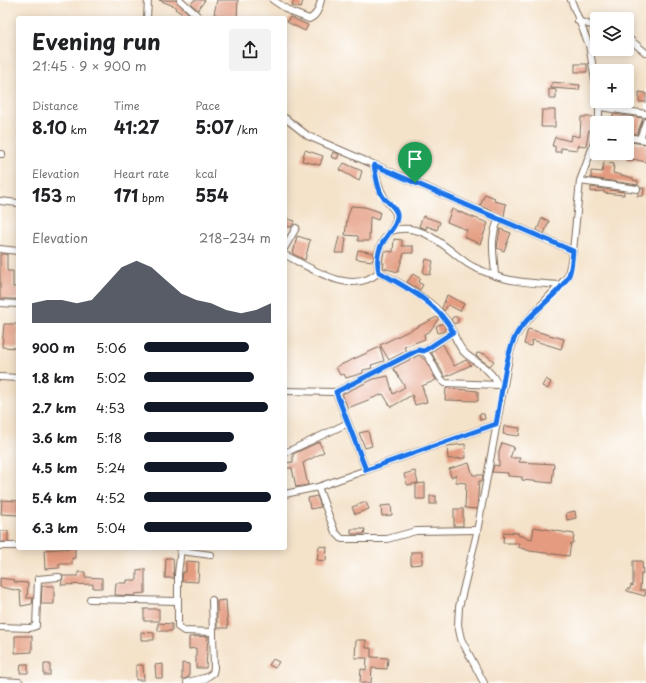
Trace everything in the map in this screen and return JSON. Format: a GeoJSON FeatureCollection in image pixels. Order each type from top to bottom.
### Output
{"type":"FeatureCollection","features":[{"type":"Feature","properties":{"kind":"street"},"geometry":{"type":"LineString","coordinates":[[147,16],[148,0]]}},
{"type":"Feature","properties":{"kind":"street"},"geometry":{"type":"LineString","coordinates":[[180,0],[198,16]]}},
{"type":"Feature","properties":{"kind":"street"},"geometry":{"type":"LineString","coordinates":[[273,0],[297,15],[309,19],[314,17],[321,0]]}},
{"type":"Feature","properties":{"kind":"street"},"geometry":{"type":"LineString","coordinates":[[571,0],[578,21],[589,45],[592,64]]}},
{"type":"Feature","properties":{"kind":"street"},"geometry":{"type":"LineString","coordinates":[[578,21],[590,25]]}},
{"type":"Feature","properties":{"kind":"street"},"geometry":{"type":"LineString","coordinates":[[634,43],[646,53]]}},
{"type":"Feature","properties":{"kind":"street"},"geometry":{"type":"LineString","coordinates":[[618,108],[646,114]]}},
{"type":"Feature","properties":{"kind":"street"},"geometry":{"type":"LineString","coordinates":[[287,120],[308,136],[573,251]]}},
{"type":"Feature","properties":{"kind":"street"},"geometry":{"type":"LineString","coordinates":[[643,139],[646,122]]}},
{"type":"Feature","properties":{"kind":"street"},"geometry":{"type":"LineString","coordinates":[[484,683],[461,639],[458,625],[459,607],[478,530],[501,385],[515,337],[524,324],[568,276],[573,251],[580,181],[590,154]]}},
{"type":"Feature","properties":{"kind":"street"},"geometry":{"type":"LineString","coordinates":[[374,165],[384,198],[392,206],[397,215],[395,224],[384,238],[379,248],[379,272]]}},
{"type":"Feature","properties":{"kind":"street"},"geometry":{"type":"LineString","coordinates":[[580,181],[637,189]]}},
{"type":"Feature","properties":{"kind":"street"},"geometry":{"type":"LineString","coordinates":[[0,201],[16,203]]}},
{"type":"Feature","properties":{"kind":"street"},"geometry":{"type":"LineString","coordinates":[[496,276],[492,239],[494,228],[499,219]]}},
{"type":"Feature","properties":{"kind":"street"},"geometry":{"type":"LineString","coordinates":[[287,244],[296,228]]}},
{"type":"Feature","properties":{"kind":"street"},"geometry":{"type":"LineString","coordinates":[[391,231],[403,228],[422,232],[436,239],[471,266],[496,276],[529,283],[561,285]]}},
{"type":"Feature","properties":{"kind":"street"},"geometry":{"type":"LineString","coordinates":[[0,249],[16,251]]}},
{"type":"Feature","properties":{"kind":"street"},"geometry":{"type":"LineString","coordinates":[[287,256],[332,278],[351,283],[365,282],[379,272]]}},
{"type":"Feature","properties":{"kind":"street"},"geometry":{"type":"LineString","coordinates":[[379,272],[412,291],[440,311],[465,354],[481,363],[501,385]]}},
{"type":"Feature","properties":{"kind":"street"},"geometry":{"type":"LineString","coordinates":[[0,303],[16,304]]}},
{"type":"Feature","properties":{"kind":"street"},"geometry":{"type":"LineString","coordinates":[[424,351],[453,332]]}},
{"type":"Feature","properties":{"kind":"street"},"geometry":{"type":"LineString","coordinates":[[287,391],[336,392],[418,350],[424,351],[427,354],[438,379],[445,383],[501,385]]}},
{"type":"Feature","properties":{"kind":"street"},"geometry":{"type":"LineString","coordinates":[[0,377],[16,378]]}},
{"type":"Feature","properties":{"kind":"street"},"geometry":{"type":"LineString","coordinates":[[336,392],[366,470]]}},
{"type":"Feature","properties":{"kind":"street"},"geometry":{"type":"LineString","coordinates":[[287,452],[348,422]]}},
{"type":"Feature","properties":{"kind":"street"},"geometry":{"type":"LineString","coordinates":[[287,494],[318,487],[496,424]]}},
{"type":"Feature","properties":{"kind":"street"},"geometry":{"type":"LineString","coordinates":[[318,487],[335,532],[342,539],[387,539],[416,531],[478,530]]}},
{"type":"Feature","properties":{"kind":"street"},"geometry":{"type":"LineString","coordinates":[[0,546],[16,546]]}},
{"type":"Feature","properties":{"kind":"street"},"geometry":{"type":"LineString","coordinates":[[181,550],[178,574],[178,627],[180,630],[213,632]]}},
{"type":"Feature","properties":{"kind":"street"},"geometry":{"type":"LineString","coordinates":[[186,550],[211,555]]}},
{"type":"Feature","properties":{"kind":"street"},"geometry":{"type":"LineString","coordinates":[[0,627],[30,628],[36,626],[38,579],[59,577]]}},
{"type":"Feature","properties":{"kind":"street"},"geometry":{"type":"LineString","coordinates":[[90,599],[177,601]]}},
{"type":"Feature","properties":{"kind":"street"},"geometry":{"type":"LineString","coordinates":[[188,683],[204,679],[213,673],[212,600]]}},
{"type":"Feature","properties":{"kind":"street"},"geometry":{"type":"LineString","coordinates":[[0,682],[19,683]]}},
{"type":"Feature","properties":{"kind":"building"},"geometry":{"type":"Polygon","coordinates":[[[159,0],[176,0],[191,16],[181,13],[175,9],[176,7],[159,0]]]}},
{"type":"Feature","properties":{"kind":"building"},"geometry":{"type":"Polygon","coordinates":[[[194,0],[205,0],[198,10],[191,4],[194,0]]]}},
{"type":"Feature","properties":{"kind":"building"},"geometry":{"type":"Polygon","coordinates":[[[217,0],[238,0],[237,16],[222,16],[214,14],[217,0]]]}},
{"type":"Feature","properties":{"kind":"building"},"geometry":{"type":"Polygon","coordinates":[[[294,0],[303,0],[301,8],[292,6],[294,0]]]}},
{"type":"Feature","properties":{"kind":"building"},"geometry":{"type":"Polygon","coordinates":[[[290,17],[308,25],[305,31],[287,22],[290,17]]]}},
{"type":"Feature","properties":{"kind":"building"},"geometry":{"type":"Polygon","coordinates":[[[575,64],[587,64],[587,72],[575,72],[575,64]]]}},
{"type":"Feature","properties":{"kind":"building"},"geometry":{"type":"Polygon","coordinates":[[[552,82],[580,85],[579,90],[551,88],[552,82]]]}},
{"type":"Feature","properties":{"kind":"building"},"geometry":{"type":"Polygon","coordinates":[[[549,89],[556,90],[556,99],[549,99],[549,89]]]}},
{"type":"Feature","properties":{"kind":"building"},"geometry":{"type":"Polygon","coordinates":[[[639,92],[646,93],[646,102],[639,102],[639,92]]]}},
{"type":"Feature","properties":{"kind":"building"},"geometry":{"type":"Polygon","coordinates":[[[542,110],[555,110],[555,127],[541,127],[542,110]]]}},
{"type":"Feature","properties":{"kind":"building"},"geometry":{"type":"Polygon","coordinates":[[[613,114],[628,116],[613,116],[613,114]]]}},
{"type":"Feature","properties":{"kind":"building"},"geometry":{"type":"Polygon","coordinates":[[[581,117],[590,117],[590,130],[586,146],[579,145],[577,150],[561,148],[561,152],[555,152],[555,146],[552,146],[555,137],[570,141],[571,135],[580,137],[581,117]]]}},
{"type":"Feature","properties":{"kind":"building"},"geometry":{"type":"Polygon","coordinates":[[[634,117],[643,118],[637,134],[634,134],[634,117]]]}},
{"type":"Feature","properties":{"kind":"building"},"geometry":{"type":"Polygon","coordinates":[[[634,143],[646,144],[646,162],[634,159],[634,143]]]}},
{"type":"Feature","properties":{"kind":"building"},"geometry":{"type":"Polygon","coordinates":[[[305,150],[323,156],[320,165],[302,161],[305,150]]]}},
{"type":"Feature","properties":{"kind":"building"},"geometry":{"type":"Polygon","coordinates":[[[333,152],[339,154],[337,159],[331,157],[333,152]]]}},
{"type":"Feature","properties":{"kind":"building"},"geometry":{"type":"Polygon","coordinates":[[[604,162],[614,164],[613,173],[633,178],[633,180],[638,181],[638,185],[591,178],[591,171],[602,172],[604,162]]]}},
{"type":"Feature","properties":{"kind":"building"},"geometry":{"type":"Polygon","coordinates":[[[344,163],[362,171],[359,181],[340,170],[344,163]]]}},
{"type":"Feature","properties":{"kind":"building"},"geometry":{"type":"Polygon","coordinates":[[[591,187],[624,192],[624,195],[604,193],[604,191],[591,192],[591,187]]]}},
{"type":"Feature","properties":{"kind":"building"},"geometry":{"type":"Polygon","coordinates":[[[641,188],[644,188],[643,196],[637,196],[641,188]]]}},
{"type":"Feature","properties":{"kind":"building"},"geometry":{"type":"Polygon","coordinates":[[[485,194],[495,198],[494,201],[506,204],[504,216],[480,206],[485,194]]]}},
{"type":"Feature","properties":{"kind":"building"},"geometry":{"type":"Polygon","coordinates":[[[351,206],[365,207],[380,212],[378,220],[370,217],[369,241],[358,241],[358,236],[345,235],[347,219],[351,206]]]}},
{"type":"Feature","properties":{"kind":"building"},"geometry":{"type":"Polygon","coordinates":[[[452,209],[488,223],[480,244],[464,237],[467,230],[447,222],[452,209]]]}},
{"type":"Feature","properties":{"kind":"building"},"geometry":{"type":"Polygon","coordinates":[[[423,216],[440,222],[437,230],[427,226],[426,229],[419,226],[423,216]]]}},
{"type":"Feature","properties":{"kind":"building"},"geometry":{"type":"Polygon","coordinates":[[[542,218],[549,221],[544,234],[537,230],[542,218]]]}},
{"type":"Feature","properties":{"kind":"building"},"geometry":{"type":"Polygon","coordinates":[[[287,219],[295,221],[291,227],[287,226],[287,219]]]}},
{"type":"Feature","properties":{"kind":"building"},"geometry":{"type":"Polygon","coordinates":[[[500,229],[511,233],[504,251],[497,248],[500,229]]]}},
{"type":"Feature","properties":{"kind":"building"},"geometry":{"type":"Polygon","coordinates":[[[297,236],[310,240],[305,260],[293,254],[297,236]]]}},
{"type":"Feature","properties":{"kind":"building"},"geometry":{"type":"Polygon","coordinates":[[[339,237],[346,238],[344,253],[335,253],[339,237]]]}},
{"type":"Feature","properties":{"kind":"building"},"geometry":{"type":"Polygon","coordinates":[[[394,239],[402,240],[402,246],[413,246],[413,253],[404,253],[398,272],[383,268],[384,263],[382,263],[384,251],[393,252],[394,239]]]}},
{"type":"Feature","properties":{"kind":"building"},"geometry":{"type":"Polygon","coordinates":[[[358,250],[374,253],[373,261],[356,259],[358,250]]]}},
{"type":"Feature","properties":{"kind":"building"},"geometry":{"type":"Polygon","coordinates":[[[0,254],[7,254],[7,271],[13,271],[13,287],[16,287],[16,299],[0,299],[0,254]]]}},
{"type":"Feature","properties":{"kind":"building"},"geometry":{"type":"Polygon","coordinates":[[[426,259],[433,261],[430,275],[423,273],[426,259]]]}},
{"type":"Feature","properties":{"kind":"building"},"geometry":{"type":"Polygon","coordinates":[[[413,274],[421,279],[418,282],[423,285],[420,290],[407,282],[413,274]]]}},
{"type":"Feature","properties":{"kind":"building"},"geometry":{"type":"Polygon","coordinates":[[[447,295],[464,304],[460,311],[448,305],[444,311],[442,308],[447,295]]]}},
{"type":"Feature","properties":{"kind":"building"},"geometry":{"type":"Polygon","coordinates":[[[455,316],[458,317],[458,323],[455,324],[452,323],[451,320],[452,317],[455,316]]]}},
{"type":"Feature","properties":{"kind":"building"},"geometry":{"type":"Polygon","coordinates":[[[437,317],[439,318],[430,331],[424,334],[425,339],[404,347],[406,351],[389,360],[380,345],[437,317]]]}},
{"type":"Feature","properties":{"kind":"building"},"geometry":{"type":"Polygon","coordinates":[[[443,323],[446,328],[444,329],[445,331],[438,333],[436,326],[443,323]]]}},
{"type":"Feature","properties":{"kind":"building"},"geometry":{"type":"Polygon","coordinates":[[[4,324],[16,324],[16,348],[2,347],[4,324]]]}},
{"type":"Feature","properties":{"kind":"building"},"geometry":{"type":"Polygon","coordinates":[[[528,329],[564,339],[561,349],[532,340],[531,346],[524,344],[528,329]]]}},
{"type":"Feature","properties":{"kind":"building"},"geometry":{"type":"Polygon","coordinates":[[[443,344],[454,366],[466,360],[471,365],[445,377],[431,352],[443,344]]]}},
{"type":"Feature","properties":{"kind":"building"},"geometry":{"type":"Polygon","coordinates":[[[380,347],[384,361],[371,365],[372,368],[363,370],[363,373],[346,378],[344,374],[340,375],[336,367],[380,347]]]}},
{"type":"Feature","properties":{"kind":"building"},"geometry":{"type":"Polygon","coordinates":[[[477,353],[485,354],[494,361],[490,366],[476,356],[477,353]]]}},
{"type":"Feature","properties":{"kind":"building"},"geometry":{"type":"Polygon","coordinates":[[[419,355],[426,361],[436,380],[422,386],[427,402],[415,405],[412,395],[391,407],[383,394],[348,408],[342,394],[374,379],[388,376],[393,394],[405,387],[393,368],[419,355]]]}},
{"type":"Feature","properties":{"kind":"building"},"geometry":{"type":"Polygon","coordinates":[[[546,379],[551,382],[548,389],[542,386],[546,379]]]}},
{"type":"Feature","properties":{"kind":"building"},"geometry":{"type":"Polygon","coordinates":[[[446,388],[478,391],[478,401],[445,400],[446,388]]]}},
{"type":"Feature","properties":{"kind":"building"},"geometry":{"type":"Polygon","coordinates":[[[479,414],[484,414],[485,419],[480,420],[479,414]]]}},
{"type":"Feature","properties":{"kind":"building"},"geometry":{"type":"Polygon","coordinates":[[[504,426],[520,428],[519,436],[503,434],[504,426]]]}},
{"type":"Feature","properties":{"kind":"building"},"geometry":{"type":"Polygon","coordinates":[[[368,431],[372,446],[365,448],[359,433],[368,431]]]}},
{"type":"Feature","properties":{"kind":"building"},"geometry":{"type":"Polygon","coordinates":[[[319,442],[324,452],[303,463],[308,485],[296,487],[292,468],[287,468],[287,463],[293,462],[293,454],[319,442]]]}},
{"type":"Feature","properties":{"kind":"building"},"geometry":{"type":"Polygon","coordinates":[[[502,443],[514,447],[510,458],[520,458],[519,462],[554,464],[552,483],[522,480],[522,477],[508,476],[508,473],[492,472],[494,465],[499,466],[499,451],[502,443]]]}},
{"type":"Feature","properties":{"kind":"building"},"geometry":{"type":"Polygon","coordinates":[[[465,444],[466,458],[448,459],[447,446],[465,444]]]}},
{"type":"Feature","properties":{"kind":"building"},"geometry":{"type":"Polygon","coordinates":[[[469,463],[473,475],[483,475],[482,481],[479,481],[477,509],[465,508],[466,483],[456,482],[456,475],[451,477],[449,469],[469,463]]]}},
{"type":"Feature","properties":{"kind":"building"},"geometry":{"type":"Polygon","coordinates":[[[415,471],[418,483],[407,485],[404,474],[415,471]]]}},
{"type":"Feature","properties":{"kind":"building"},"geometry":{"type":"Polygon","coordinates":[[[425,483],[425,499],[416,499],[416,484],[425,483]]]}},
{"type":"Feature","properties":{"kind":"building"},"geometry":{"type":"Polygon","coordinates":[[[317,496],[321,507],[310,509],[308,498],[317,496]]]}},
{"type":"Feature","properties":{"kind":"building"},"geometry":{"type":"Polygon","coordinates":[[[430,496],[436,496],[436,504],[430,504],[430,496]]]}},
{"type":"Feature","properties":{"kind":"building"},"geometry":{"type":"Polygon","coordinates":[[[2,500],[16,501],[16,515],[1,514],[2,500]]]}},
{"type":"Feature","properties":{"kind":"building"},"geometry":{"type":"Polygon","coordinates":[[[366,502],[369,509],[355,514],[352,507],[366,502]]]}},
{"type":"Feature","properties":{"kind":"building"},"geometry":{"type":"Polygon","coordinates":[[[391,505],[392,515],[382,516],[381,506],[391,505]]]}},
{"type":"Feature","properties":{"kind":"building"},"geometry":{"type":"Polygon","coordinates":[[[454,509],[463,509],[463,526],[454,526],[454,509]]]}},
{"type":"Feature","properties":{"kind":"building"},"geometry":{"type":"Polygon","coordinates":[[[575,511],[576,518],[567,520],[566,513],[575,511]]]}},
{"type":"Feature","properties":{"kind":"building"},"geometry":{"type":"Polygon","coordinates":[[[534,527],[574,534],[569,556],[530,551],[518,547],[519,543],[503,543],[504,532],[518,533],[518,535],[532,539],[534,527]]]}},
{"type":"Feature","properties":{"kind":"building"},"geometry":{"type":"Polygon","coordinates":[[[351,529],[365,529],[364,534],[351,534],[351,529]]]}},
{"type":"Feature","properties":{"kind":"building"},"geometry":{"type":"Polygon","coordinates":[[[0,531],[8,531],[8,542],[0,542],[0,531]]]}},
{"type":"Feature","properties":{"kind":"building"},"geometry":{"type":"Polygon","coordinates":[[[319,546],[327,547],[326,561],[317,560],[319,546]]]}},
{"type":"Feature","properties":{"kind":"building"},"geometry":{"type":"Polygon","coordinates":[[[44,550],[75,550],[75,558],[72,558],[72,564],[59,564],[59,568],[45,569],[44,550]]]}},
{"type":"Feature","properties":{"kind":"building"},"geometry":{"type":"Polygon","coordinates":[[[411,552],[422,552],[422,564],[411,565],[411,552]]]}},
{"type":"Feature","properties":{"kind":"building"},"geometry":{"type":"Polygon","coordinates":[[[166,558],[173,558],[174,578],[165,578],[166,558]]]}},
{"type":"Feature","properties":{"kind":"building"},"geometry":{"type":"Polygon","coordinates":[[[186,561],[199,562],[198,582],[182,581],[183,572],[186,572],[186,561]]]}},
{"type":"Feature","properties":{"kind":"building"},"geometry":{"type":"Polygon","coordinates":[[[633,561],[642,561],[643,574],[641,574],[640,590],[646,590],[645,596],[627,591],[627,589],[630,589],[631,585],[633,586],[633,561]]]}},
{"type":"Feature","properties":{"kind":"building"},"geometry":{"type":"Polygon","coordinates":[[[145,569],[145,593],[135,594],[135,596],[115,595],[116,583],[127,583],[127,580],[137,580],[137,570],[145,569]]]}},
{"type":"Feature","properties":{"kind":"building"},"geometry":{"type":"Polygon","coordinates":[[[78,572],[85,572],[85,577],[102,578],[102,588],[93,588],[93,584],[61,585],[63,576],[78,576],[78,572]]]}},
{"type":"Feature","properties":{"kind":"building"},"geometry":{"type":"Polygon","coordinates":[[[0,578],[15,580],[14,582],[28,583],[27,598],[33,598],[32,604],[21,606],[20,591],[0,587],[0,578]]]}},
{"type":"Feature","properties":{"kind":"building"},"geometry":{"type":"Polygon","coordinates":[[[42,586],[54,586],[54,604],[41,604],[42,586]]]}},
{"type":"Feature","properties":{"kind":"building"},"geometry":{"type":"Polygon","coordinates":[[[226,600],[228,628],[217,628],[217,601],[226,600]]]}},
{"type":"Feature","properties":{"kind":"building"},"geometry":{"type":"Polygon","coordinates":[[[144,609],[159,609],[159,621],[144,621],[144,609]]]}},
{"type":"Feature","properties":{"kind":"building"},"geometry":{"type":"Polygon","coordinates":[[[158,623],[172,624],[172,631],[158,631],[158,623]]]}},
{"type":"Feature","properties":{"kind":"building"},"geometry":{"type":"Polygon","coordinates":[[[141,632],[154,633],[154,640],[141,640],[141,632]]]}},
{"type":"Feature","properties":{"kind":"building"},"geometry":{"type":"Polygon","coordinates":[[[15,636],[32,636],[32,652],[15,653],[15,636]]]}},
{"type":"Feature","properties":{"kind":"building"},"geometry":{"type":"Polygon","coordinates":[[[208,636],[206,668],[196,668],[196,648],[189,649],[189,637],[208,636]]]}},
{"type":"Feature","properties":{"kind":"building"},"geometry":{"type":"Polygon","coordinates":[[[356,640],[366,640],[366,648],[371,648],[371,657],[388,658],[387,669],[372,668],[371,683],[360,683],[361,669],[366,670],[367,658],[355,658],[356,640]]]}},
{"type":"Feature","properties":{"kind":"building"},"geometry":{"type":"Polygon","coordinates":[[[273,659],[279,662],[275,668],[269,665],[273,659]]]}},
{"type":"Feature","properties":{"kind":"building"},"geometry":{"type":"Polygon","coordinates":[[[182,663],[189,664],[189,677],[184,679],[182,679],[182,663]]]}},
{"type":"Feature","properties":{"kind":"building"},"geometry":{"type":"Polygon","coordinates":[[[21,664],[28,664],[28,673],[20,673],[21,664]]]}},
{"type":"Feature","properties":{"kind":"building"},"geometry":{"type":"Polygon","coordinates":[[[44,664],[50,664],[50,675],[44,675],[44,664]]]}},
{"type":"Feature","properties":{"kind":"building"},"geometry":{"type":"Polygon","coordinates":[[[163,664],[163,678],[156,678],[155,665],[163,664]]]}},
{"type":"Feature","properties":{"kind":"building"},"geometry":{"type":"Polygon","coordinates":[[[136,665],[143,665],[144,680],[136,680],[136,665]]]}},
{"type":"Feature","properties":{"kind":"route"},"geometry":{"type":"LineString","coordinates":[[374,165],[415,183],[573,251],[570,269],[565,281],[524,324],[515,337],[510,352],[496,424],[366,470],[336,392],[418,350],[424,351],[453,332],[440,311],[412,291],[379,272],[379,248],[395,224],[397,215],[392,206],[384,198],[379,188],[374,165]]}}]}
